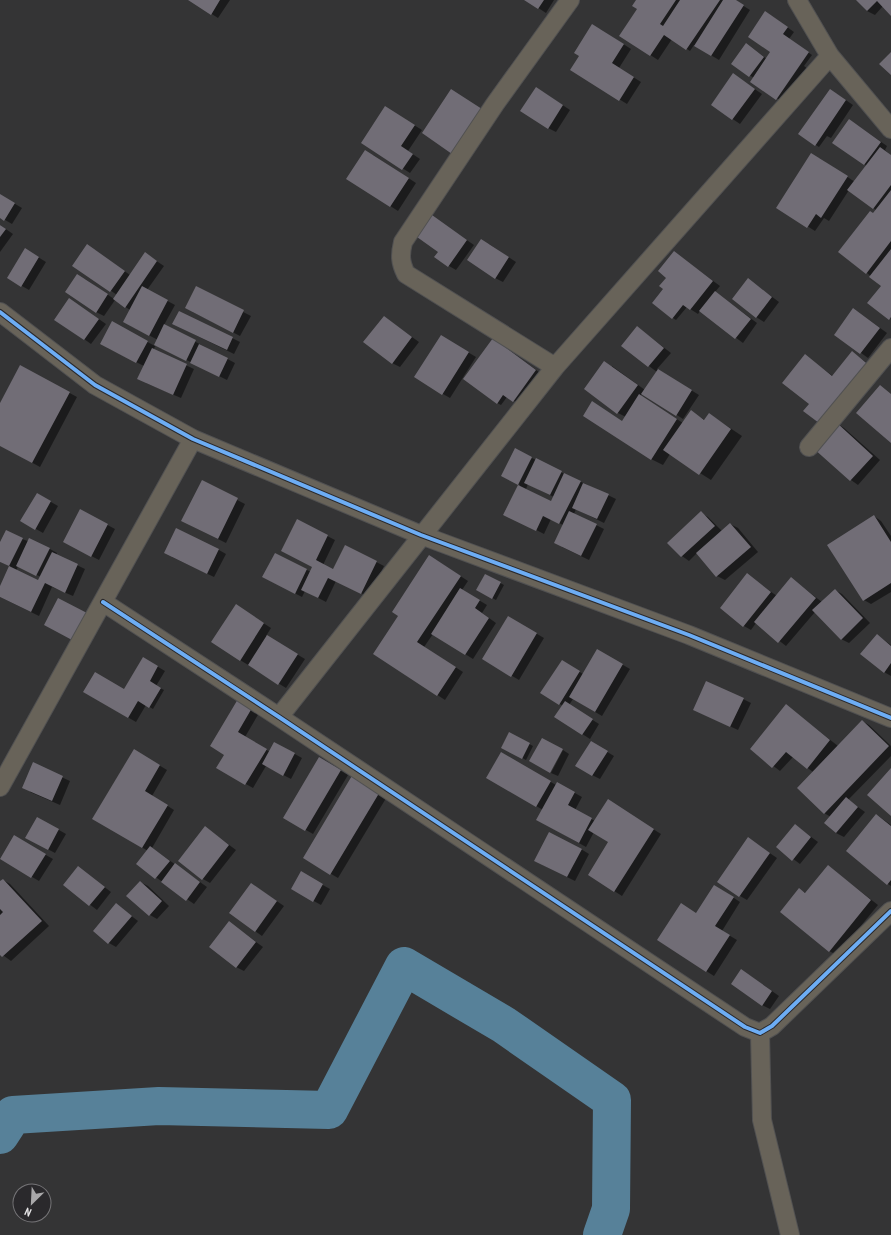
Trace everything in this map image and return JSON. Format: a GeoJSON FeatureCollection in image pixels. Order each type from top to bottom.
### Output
{"type":"FeatureCollection","features":[{"type":"Feature","properties":{"kind":"street"},"geometry":{"type":"LineString","coordinates":[[555,367],[406,274],[401,264],[400,254],[403,242],[412,228],[495,104],[570,0]]}},
{"type":"Feature","properties":{"kind":"street"},"geometry":{"type":"LineString","coordinates":[[797,0],[830,56],[891,129]]}},
{"type":"Feature","properties":{"kind":"street"},"geometry":{"type":"LineString","coordinates":[[279,717],[555,367],[830,56]]}},
{"type":"Feature","properties":{"kind":"street"},"geometry":{"type":"LineString","coordinates":[[0,312],[96,385],[193,439],[421,535],[689,635],[891,718]]}},
{"type":"Feature","properties":{"kind":"street"},"geometry":{"type":"LineString","coordinates":[[810,447],[891,348]]}},
{"type":"Feature","properties":{"kind":"street"},"geometry":{"type":"LineString","coordinates":[[0,787],[193,439]]}},
{"type":"Feature","properties":{"kind":"street"},"geometry":{"type":"LineString","coordinates":[[103,602],[738,1022],[760,1033]]}},
{"type":"Feature","properties":{"kind":"street"},"geometry":{"type":"LineString","coordinates":[[760,1033],[772,1026],[891,911]]}},
{"type":"Feature","properties":{"kind":"street"},"geometry":{"type":"LineString","coordinates":[[760,1033],[762,1120],[790,1235]]}},
{"type":"Feature","properties":{"kind":"building"},"geometry":{"type":"Polygon","coordinates":[[[188,0],[220,0],[211,15],[188,0]]]}},
{"type":"Feature","properties":{"kind":"building"},"geometry":{"type":"Polygon","coordinates":[[[524,0],[544,0],[538,9],[524,0]]]}},
{"type":"Feature","properties":{"kind":"building"},"geometry":{"type":"Polygon","coordinates":[[[636,0],[676,0],[660,24],[663,26],[680,0],[720,0],[686,50],[664,35],[650,56],[619,36],[637,9],[632,6],[636,0]]]}},
{"type":"Feature","properties":{"kind":"building"},"geometry":{"type":"Polygon","coordinates":[[[723,0],[736,0],[744,5],[711,56],[694,46],[723,0]]]}},
{"type":"Feature","properties":{"kind":"building"},"geometry":{"type":"Polygon","coordinates":[[[856,0],[891,0],[891,16],[877,1],[867,11],[856,0]]]}},
{"type":"Feature","properties":{"kind":"building"},"geometry":{"type":"Polygon","coordinates":[[[765,11],[788,27],[783,34],[809,52],[776,100],[750,82],[770,52],[748,37],[765,11]]]}},
{"type":"Feature","properties":{"kind":"building"},"geometry":{"type":"Polygon","coordinates":[[[592,24],[624,44],[612,63],[634,77],[619,101],[570,70],[579,56],[574,53],[592,24]]]}},
{"type":"Feature","properties":{"kind":"building"},"geometry":{"type":"Polygon","coordinates":[[[746,43],[764,57],[749,77],[731,64],[746,43]]]}},
{"type":"Feature","properties":{"kind":"building"},"geometry":{"type":"Polygon","coordinates":[[[891,52],[891,75],[879,64],[891,52]]]}},
{"type":"Feature","properties":{"kind":"building"},"geometry":{"type":"Polygon","coordinates":[[[733,73],[755,89],[732,120],[711,105],[733,73]]]}},
{"type":"Feature","properties":{"kind":"building"},"geometry":{"type":"Polygon","coordinates":[[[536,87],[563,105],[548,129],[520,111],[536,87]]]}},
{"type":"Feature","properties":{"kind":"building"},"geometry":{"type":"Polygon","coordinates":[[[451,89],[482,109],[452,154],[422,133],[451,89]]]}},
{"type":"Feature","properties":{"kind":"building"},"geometry":{"type":"Polygon","coordinates":[[[830,89],[846,100],[815,146],[798,134],[830,89]]]}},
{"type":"Feature","properties":{"kind":"building"},"geometry":{"type":"Polygon","coordinates":[[[385,106],[415,125],[401,146],[413,154],[402,170],[361,143],[385,106]]]}},
{"type":"Feature","properties":{"kind":"building"},"geometry":{"type":"Polygon","coordinates":[[[849,119],[881,142],[864,165],[832,143],[849,119]]]}},
{"type":"Feature","properties":{"kind":"building"},"geometry":{"type":"Polygon","coordinates":[[[880,147],[891,155],[891,185],[873,209],[847,190],[880,147]]]}},
{"type":"Feature","properties":{"kind":"building"},"geometry":{"type":"Polygon","coordinates":[[[365,150],[409,178],[390,207],[346,179],[365,150]]]}},
{"type":"Feature","properties":{"kind":"building"},"geometry":{"type":"Polygon","coordinates":[[[811,153],[848,176],[821,218],[816,214],[807,228],[776,208],[811,153]]]}},
{"type":"Feature","properties":{"kind":"building"},"geometry":{"type":"Polygon","coordinates":[[[891,190],[891,241],[866,274],[838,252],[870,211],[873,213],[891,190]]]}},
{"type":"Feature","properties":{"kind":"building"},"geometry":{"type":"Polygon","coordinates":[[[0,194],[15,203],[4,221],[0,218],[0,194]]]}},
{"type":"Feature","properties":{"kind":"building"},"geometry":{"type":"Polygon","coordinates":[[[432,215],[467,240],[448,267],[434,257],[438,252],[417,237],[432,215]]]}},
{"type":"Feature","properties":{"kind":"building"},"geometry":{"type":"Polygon","coordinates":[[[0,225],[6,229],[0,237],[0,225]]]}},
{"type":"Feature","properties":{"kind":"building"},"geometry":{"type":"Polygon","coordinates":[[[481,239],[509,257],[495,279],[467,260],[481,239]]]}},
{"type":"Feature","properties":{"kind":"building"},"geometry":{"type":"Polygon","coordinates":[[[87,244],[125,271],[110,292],[72,266],[87,244]]]}},
{"type":"Feature","properties":{"kind":"building"},"geometry":{"type":"Polygon","coordinates":[[[25,248],[39,257],[21,287],[7,278],[25,248]]]}},
{"type":"Feature","properties":{"kind":"building"},"geometry":{"type":"Polygon","coordinates":[[[891,249],[891,317],[889,320],[867,303],[881,286],[869,277],[891,249]]]}},
{"type":"Feature","properties":{"kind":"building"},"geometry":{"type":"Polygon","coordinates":[[[674,251],[713,281],[690,310],[683,305],[672,319],[652,303],[663,289],[659,286],[666,278],[658,271],[674,251]]]}},
{"type":"Feature","properties":{"kind":"building"},"geometry":{"type":"Polygon","coordinates":[[[145,252],[157,261],[125,308],[113,299],[145,252]]]}},
{"type":"Feature","properties":{"kind":"building"},"geometry":{"type":"Polygon","coordinates":[[[77,274],[108,294],[96,313],[65,292],[77,274]]]}},
{"type":"Feature","properties":{"kind":"building"},"geometry":{"type":"Polygon","coordinates":[[[748,278],[772,297],[756,318],[732,299],[748,278]]]}},
{"type":"Feature","properties":{"kind":"building"},"geometry":{"type":"Polygon","coordinates":[[[142,286],[168,300],[149,336],[123,322],[142,286]]]}},
{"type":"Feature","properties":{"kind":"building"},"geometry":{"type":"Polygon","coordinates":[[[196,286],[244,310],[233,333],[185,308],[196,286]]]}},
{"type":"Feature","properties":{"kind":"building"},"geometry":{"type":"Polygon","coordinates":[[[715,291],[751,319],[735,339],[699,311],[715,291]]]}},
{"type":"Feature","properties":{"kind":"building"},"geometry":{"type":"Polygon","coordinates":[[[69,298],[99,319],[84,340],[54,320],[69,298]]]}},
{"type":"Feature","properties":{"kind":"building"},"geometry":{"type":"Polygon","coordinates":[[[853,308],[880,328],[860,354],[834,335],[853,308]]]}},
{"type":"Feature","properties":{"kind":"building"},"geometry":{"type":"Polygon","coordinates":[[[179,311],[233,337],[227,350],[172,324],[179,311]]]}},
{"type":"Feature","properties":{"kind":"building"},"geometry":{"type":"Polygon","coordinates":[[[384,316],[412,337],[392,364],[363,342],[384,316]]]}},
{"type":"Feature","properties":{"kind":"building"},"geometry":{"type":"Polygon","coordinates":[[[112,321],[148,341],[136,363],[100,344],[112,321]]]}},
{"type":"Feature","properties":{"kind":"building"},"geometry":{"type":"Polygon","coordinates":[[[164,324],[196,340],[186,361],[154,345],[164,324]]]}},
{"type":"Feature","properties":{"kind":"building"},"geometry":{"type":"Polygon","coordinates":[[[637,326],[664,348],[648,367],[621,346],[637,326]]]}},
{"type":"Feature","properties":{"kind":"building"},"geometry":{"type":"Polygon","coordinates":[[[441,335],[469,352],[442,395],[414,377],[441,335]]]}},
{"type":"Feature","properties":{"kind":"building"},"geometry":{"type":"Polygon","coordinates":[[[493,338],[536,370],[513,402],[503,395],[497,404],[463,379],[493,338]]]}},
{"type":"Feature","properties":{"kind":"building"},"geometry":{"type":"Polygon","coordinates":[[[199,344],[228,358],[219,377],[190,363],[199,344]]]}},
{"type":"Feature","properties":{"kind":"building"},"geometry":{"type":"Polygon","coordinates":[[[152,348],[187,364],[173,395],[137,379],[152,348]]]}},
{"type":"Feature","properties":{"kind":"building"},"geometry":{"type":"Polygon","coordinates":[[[852,351],[871,367],[823,426],[803,411],[809,404],[782,383],[805,354],[832,376],[852,351]]]}},
{"type":"Feature","properties":{"kind":"building"},"geometry":{"type":"Polygon","coordinates":[[[604,361],[638,385],[617,414],[584,389],[604,361]]]}},
{"type":"Feature","properties":{"kind":"building"},"geometry":{"type":"Polygon","coordinates":[[[20,365],[70,392],[32,463],[0,446],[0,403],[20,365]]]}},
{"type":"Feature","properties":{"kind":"building"},"geometry":{"type":"Polygon","coordinates":[[[658,369],[692,390],[676,416],[641,394],[658,369]]]}},
{"type":"Feature","properties":{"kind":"building"},"geometry":{"type":"Polygon","coordinates":[[[880,385],[891,394],[891,443],[856,413],[880,385]]]}},
{"type":"Feature","properties":{"kind":"building"},"geometry":{"type":"Polygon","coordinates":[[[639,394],[677,419],[651,460],[583,416],[592,401],[622,421],[639,394]]]}},
{"type":"Feature","properties":{"kind":"building"},"geometry":{"type":"Polygon","coordinates":[[[691,410],[704,420],[709,413],[731,429],[699,475],[663,450],[691,410]]]}},
{"type":"Feature","properties":{"kind":"building"},"geometry":{"type":"Polygon","coordinates":[[[836,422],[873,456],[850,481],[813,448],[836,422]]]}},
{"type":"Feature","properties":{"kind":"building"},"geometry":{"type":"Polygon","coordinates":[[[515,448],[532,457],[518,485],[501,476],[515,448]]]}},
{"type":"Feature","properties":{"kind":"building"},"geometry":{"type":"Polygon","coordinates":[[[536,458],[562,471],[550,495],[524,483],[536,458]]]}},
{"type":"Feature","properties":{"kind":"building"},"geometry":{"type":"Polygon","coordinates":[[[564,473],[581,481],[559,524],[543,516],[536,531],[503,515],[518,485],[551,501],[564,473]]]}},
{"type":"Feature","properties":{"kind":"building"},"geometry":{"type":"Polygon","coordinates":[[[202,480],[238,498],[218,539],[181,521],[202,480]]]}},
{"type":"Feature","properties":{"kind":"building"},"geometry":{"type":"Polygon","coordinates":[[[583,483],[609,494],[597,519],[572,508],[583,483]]]}},
{"type":"Feature","properties":{"kind":"building"},"geometry":{"type":"Polygon","coordinates":[[[37,493],[51,501],[35,530],[20,521],[37,493]]]}},
{"type":"Feature","properties":{"kind":"building"},"geometry":{"type":"Polygon","coordinates":[[[80,509],[108,524],[91,557],[63,542],[80,509]]]}},
{"type":"Feature","properties":{"kind":"building"},"geometry":{"type":"Polygon","coordinates":[[[569,511],[597,524],[581,556],[554,543],[569,511]]]}},
{"type":"Feature","properties":{"kind":"building"},"geometry":{"type":"Polygon","coordinates":[[[701,511],[715,526],[681,557],[667,543],[701,511]]]}},
{"type":"Feature","properties":{"kind":"building"},"geometry":{"type":"Polygon","coordinates":[[[874,515],[891,542],[891,583],[863,601],[827,545],[874,515]]]}},
{"type":"Feature","properties":{"kind":"building"},"geometry":{"type":"Polygon","coordinates":[[[297,519],[328,535],[316,560],[333,569],[345,545],[377,561],[361,594],[328,578],[318,598],[301,590],[312,567],[281,551],[297,519]]]}},
{"type":"Feature","properties":{"kind":"building"},"geometry":{"type":"Polygon","coordinates":[[[730,523],[751,547],[716,577],[696,553],[730,523]]]}},
{"type":"Feature","properties":{"kind":"building"},"geometry":{"type":"Polygon","coordinates":[[[176,528],[219,549],[207,574],[164,553],[176,528]]]}},
{"type":"Feature","properties":{"kind":"building"},"geometry":{"type":"Polygon","coordinates":[[[6,530],[23,538],[9,566],[0,562],[0,542],[6,530]]]}},
{"type":"Feature","properties":{"kind":"building"},"geometry":{"type":"Polygon","coordinates":[[[29,538],[50,548],[36,576],[16,566],[29,538]]]}},
{"type":"Feature","properties":{"kind":"building"},"geometry":{"type":"Polygon","coordinates":[[[52,552],[78,564],[65,593],[45,583],[31,612],[0,597],[0,586],[9,566],[38,580],[52,552]]]}},
{"type":"Feature","properties":{"kind":"building"},"geometry":{"type":"Polygon","coordinates":[[[275,553],[307,569],[295,594],[262,577],[275,553]]]}},
{"type":"Feature","properties":{"kind":"building"},"geometry":{"type":"Polygon","coordinates":[[[429,555],[461,576],[417,642],[456,667],[437,696],[373,654],[398,616],[392,612],[429,555]]]}},
{"type":"Feature","properties":{"kind":"building"},"geometry":{"type":"Polygon","coordinates":[[[747,573],[771,592],[743,627],[720,608],[747,573]]]}},
{"type":"Feature","properties":{"kind":"building"},"geometry":{"type":"Polygon","coordinates":[[[485,574],[501,582],[492,599],[476,590],[485,574]]]}},
{"type":"Feature","properties":{"kind":"building"},"geometry":{"type":"Polygon","coordinates":[[[791,577],[816,598],[778,643],[754,622],[791,577]]]}},
{"type":"Feature","properties":{"kind":"building"},"geometry":{"type":"Polygon","coordinates":[[[460,588],[480,600],[475,608],[489,618],[465,655],[431,634],[460,588]]]}},
{"type":"Feature","properties":{"kind":"building"},"geometry":{"type":"Polygon","coordinates":[[[835,589],[863,618],[841,640],[812,610],[835,589]]]}},
{"type":"Feature","properties":{"kind":"building"},"geometry":{"type":"Polygon","coordinates":[[[58,598],[87,613],[72,640],[44,625],[58,598]]]}},
{"type":"Feature","properties":{"kind":"building"},"geometry":{"type":"Polygon","coordinates":[[[236,604],[264,623],[240,661],[211,642],[236,604]]]}},
{"type":"Feature","properties":{"kind":"building"},"geometry":{"type":"Polygon","coordinates":[[[508,616],[537,633],[511,677],[482,659],[508,616]]]}},
{"type":"Feature","properties":{"kind":"building"},"geometry":{"type":"Polygon","coordinates":[[[877,634],[891,646],[891,663],[884,673],[860,654],[877,634]]]}},
{"type":"Feature","properties":{"kind":"building"},"geometry":{"type":"Polygon","coordinates":[[[267,635],[298,654],[278,685],[248,665],[267,635]]]}},
{"type":"Feature","properties":{"kind":"building"},"geometry":{"type":"Polygon","coordinates":[[[597,649],[623,664],[595,712],[569,697],[597,649]]]}},
{"type":"Feature","properties":{"kind":"building"},"geometry":{"type":"Polygon","coordinates":[[[143,657],[158,666],[150,681],[161,688],[149,708],[138,701],[128,718],[83,692],[95,672],[124,689],[143,657]]]}},
{"type":"Feature","properties":{"kind":"building"},"geometry":{"type":"Polygon","coordinates":[[[562,660],[580,671],[559,705],[540,693],[562,660]]]}},
{"type":"Feature","properties":{"kind":"building"},"geometry":{"type":"Polygon","coordinates":[[[706,681],[744,698],[730,727],[693,710],[706,681]]]}},
{"type":"Feature","properties":{"kind":"building"},"geometry":{"type":"Polygon","coordinates":[[[238,699],[252,708],[238,732],[267,749],[245,785],[216,768],[224,755],[210,746],[238,699]]]}},
{"type":"Feature","properties":{"kind":"building"},"geometry":{"type":"Polygon","coordinates":[[[565,701],[593,719],[582,735],[554,717],[565,701]]]}},
{"type":"Feature","properties":{"kind":"building"},"geometry":{"type":"Polygon","coordinates":[[[786,704],[830,740],[807,769],[786,752],[772,768],[750,749],[786,704]]]}},
{"type":"Feature","properties":{"kind":"building"},"geometry":{"type":"Polygon","coordinates":[[[862,720],[889,746],[824,814],[797,788],[862,720]]]}},
{"type":"Feature","properties":{"kind":"building"},"geometry":{"type":"Polygon","coordinates":[[[509,732],[530,743],[522,759],[501,748],[509,732]]]}},
{"type":"Feature","properties":{"kind":"building"},"geometry":{"type":"Polygon","coordinates":[[[542,738],[563,749],[550,773],[529,761],[542,738]]]}},
{"type":"Feature","properties":{"kind":"building"},"geometry":{"type":"Polygon","coordinates":[[[591,741],[608,751],[592,776],[575,766],[591,741]]]}},
{"type":"Feature","properties":{"kind":"building"},"geometry":{"type":"Polygon","coordinates":[[[274,742],[295,753],[283,776],[262,764],[274,742]]]}},
{"type":"Feature","properties":{"kind":"building"},"geometry":{"type":"Polygon","coordinates":[[[134,749],[160,765],[145,791],[168,805],[142,848],[92,819],[134,749]]]}},
{"type":"Feature","properties":{"kind":"building"},"geometry":{"type":"Polygon","coordinates":[[[501,752],[551,781],[536,807],[486,778],[501,752]]]}},
{"type":"Feature","properties":{"kind":"building"},"geometry":{"type":"Polygon","coordinates":[[[319,757],[341,770],[305,831],[283,818],[319,757]]]}},
{"type":"Feature","properties":{"kind":"building"},"geometry":{"type":"Polygon","coordinates":[[[33,762],[63,776],[52,801],[22,788],[33,762]]]}},
{"type":"Feature","properties":{"kind":"building"},"geometry":{"type":"Polygon","coordinates":[[[891,768],[891,816],[867,795],[891,768]]]}},
{"type":"Feature","properties":{"kind":"building"},"geometry":{"type":"Polygon","coordinates":[[[353,774],[381,790],[330,875],[303,858],[353,774]]]}},
{"type":"Feature","properties":{"kind":"building"},"geometry":{"type":"Polygon","coordinates":[[[557,782],[575,792],[568,805],[592,818],[579,843],[536,820],[557,782]]]}},
{"type":"Feature","properties":{"kind":"building"},"geometry":{"type":"Polygon","coordinates":[[[846,797],[858,807],[836,833],[824,823],[846,797]]]}},
{"type":"Feature","properties":{"kind":"building"},"geometry":{"type":"Polygon","coordinates":[[[608,799],[654,829],[614,892],[588,875],[608,842],[588,830],[608,799]]]}},
{"type":"Feature","properties":{"kind":"building"},"geometry":{"type":"Polygon","coordinates":[[[876,814],[891,826],[891,880],[887,885],[846,851],[876,814]]]}},
{"type":"Feature","properties":{"kind":"building"},"geometry":{"type":"Polygon","coordinates":[[[37,817],[59,829],[48,850],[25,838],[37,817]]]}},
{"type":"Feature","properties":{"kind":"building"},"geometry":{"type":"Polygon","coordinates":[[[795,824],[811,837],[792,861],[776,847],[795,824]]]}},
{"type":"Feature","properties":{"kind":"building"},"geometry":{"type":"Polygon","coordinates":[[[205,826],[229,845],[202,880],[178,861],[205,826]]]}},
{"type":"Feature","properties":{"kind":"building"},"geometry":{"type":"Polygon","coordinates":[[[549,832],[582,849],[567,877],[534,861],[549,832]]]}},
{"type":"Feature","properties":{"kind":"building"},"geometry":{"type":"Polygon","coordinates":[[[14,835],[46,854],[31,878],[0,859],[14,835]]]}},
{"type":"Feature","properties":{"kind":"building"},"geometry":{"type":"Polygon","coordinates":[[[748,837],[770,853],[739,897],[717,882],[748,837]]]}},
{"type":"Feature","properties":{"kind":"building"},"geometry":{"type":"Polygon","coordinates":[[[150,846],[170,861],[155,879],[136,864],[150,846]]]}},
{"type":"Feature","properties":{"kind":"building"},"geometry":{"type":"Polygon","coordinates":[[[175,863],[200,882],[186,901],[161,882],[175,863]]]}},
{"type":"Feature","properties":{"kind":"building"},"geometry":{"type":"Polygon","coordinates":[[[828,865],[871,900],[829,952],[780,912],[799,888],[805,893],[828,865]]]}},
{"type":"Feature","properties":{"kind":"building"},"geometry":{"type":"Polygon","coordinates":[[[78,866],[105,887],[89,906],[63,885],[78,866]]]}},
{"type":"Feature","properties":{"kind":"building"},"geometry":{"type":"Polygon","coordinates":[[[301,871],[323,884],[313,902],[291,889],[301,871]]]}},
{"type":"Feature","properties":{"kind":"building"},"geometry":{"type":"Polygon","coordinates":[[[3,879],[42,921],[2,957],[0,955],[0,915],[3,912],[0,909],[0,881],[3,879]]]}},
{"type":"Feature","properties":{"kind":"building"},"geometry":{"type":"Polygon","coordinates":[[[140,881],[162,901],[149,916],[126,896],[140,881]]]}},
{"type":"Feature","properties":{"kind":"building"},"geometry":{"type":"Polygon","coordinates":[[[251,883],[277,901],[255,932],[229,913],[251,883]]]}},
{"type":"Feature","properties":{"kind":"building"},"geometry":{"type":"Polygon","coordinates":[[[714,885],[734,897],[715,926],[730,935],[706,972],[657,940],[681,903],[696,913],[714,885]]]}},
{"type":"Feature","properties":{"kind":"building"},"geometry":{"type":"Polygon","coordinates":[[[116,903],[132,916],[108,944],[93,931],[116,903]]]}},
{"type":"Feature","properties":{"kind":"building"},"geometry":{"type":"Polygon","coordinates":[[[229,921],[256,942],[236,968],[209,947],[229,921]]]}},
{"type":"Feature","properties":{"kind":"building"},"geometry":{"type":"Polygon","coordinates":[[[741,969],[772,991],[762,1006],[731,984],[741,969]]]}},
{"type":"Feature","properties":{"kind":"waterway"},"geometry":{"type":"LineString","coordinates":[[0,1135],[13,1115],[159,1106],[329,1110],[404,966],[504,1025],[612,1100],[611,1209],[602,1235]]}},
{"type":"Feature","properties":{"kind":"cycle path"},"geometry":{"type":"LineString","coordinates":[[0,312],[95,385],[193,439],[421,535],[689,635],[891,718]]}},
{"type":"Feature","properties":{"kind":"cycle path"},"geometry":{"type":"LineString","coordinates":[[103,602],[279,717],[745,1027],[760,1033],[772,1026],[891,911]]}}]}
